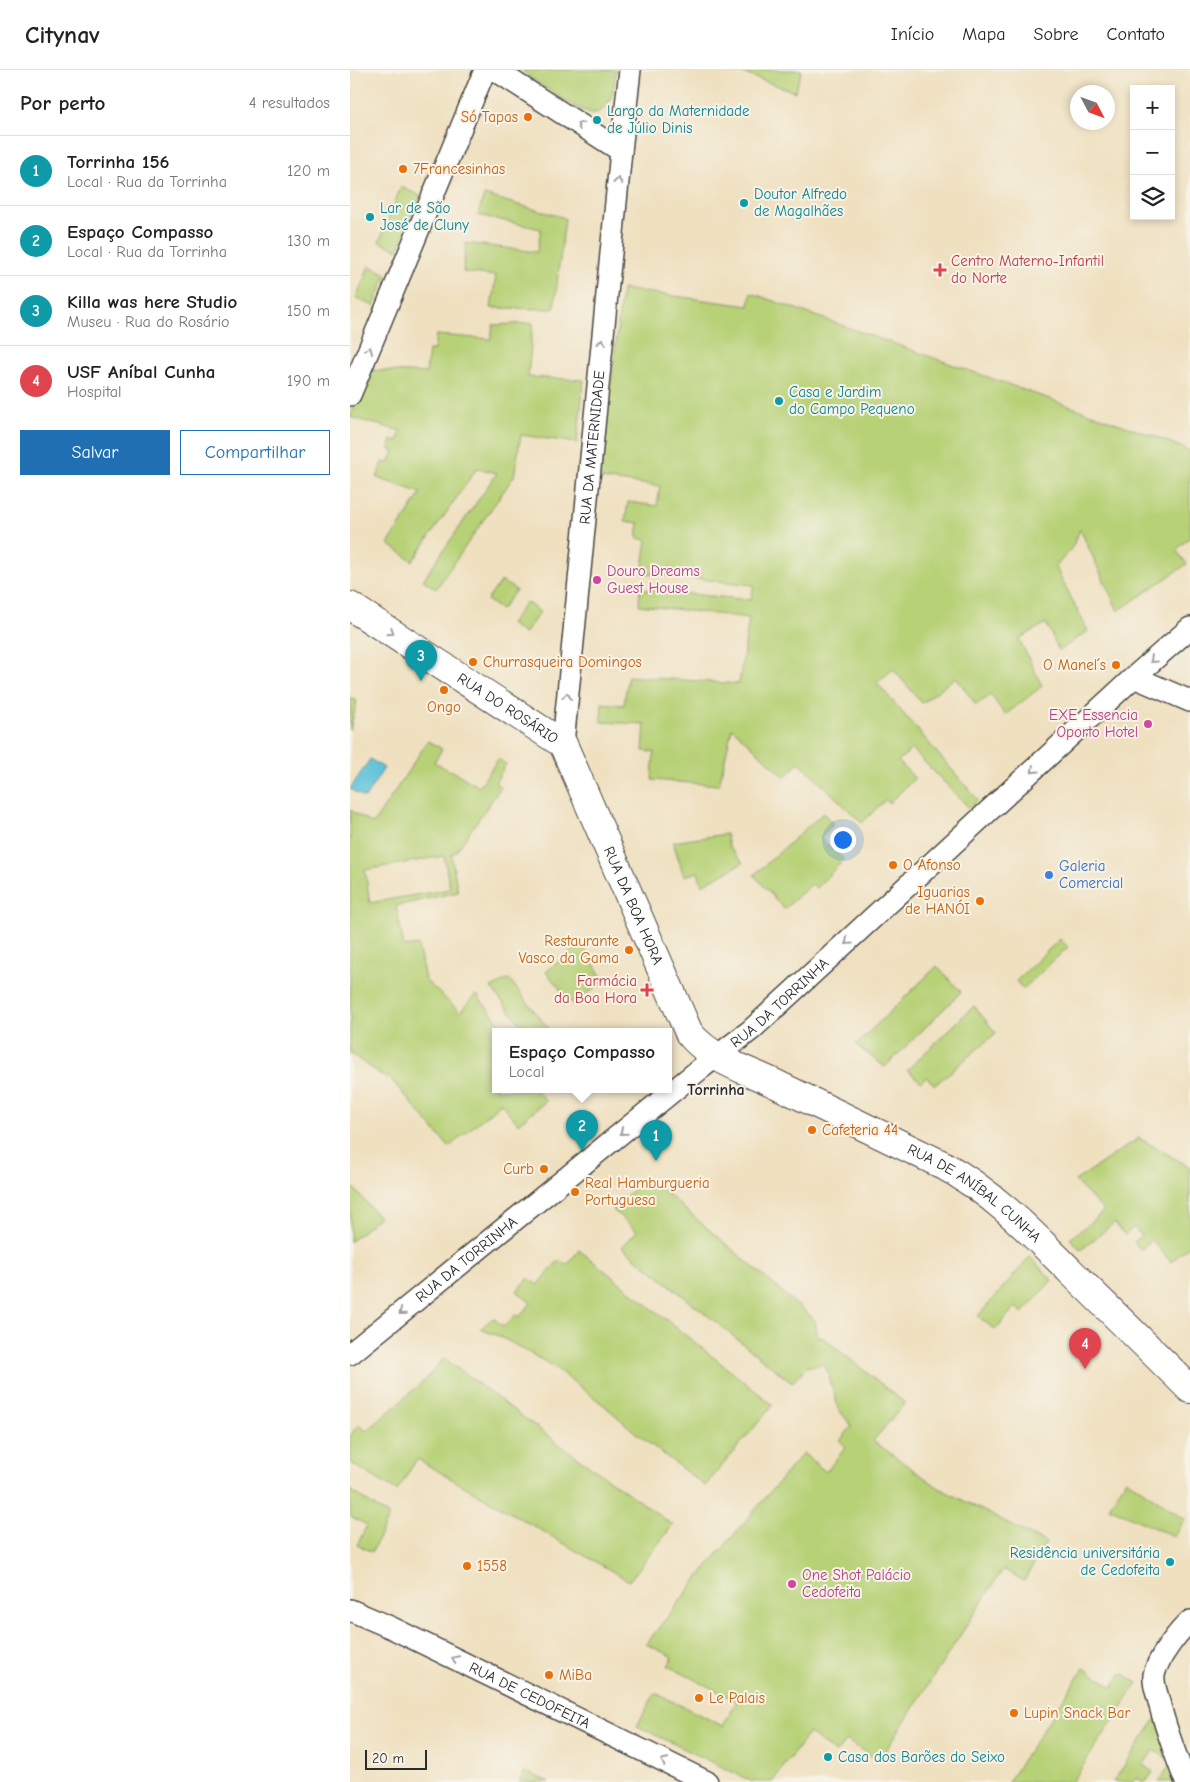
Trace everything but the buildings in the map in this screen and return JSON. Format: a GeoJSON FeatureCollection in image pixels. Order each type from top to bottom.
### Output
{"type":"FeatureCollection","features":[{"type":"Feature","properties":{"kind":"street"},"geometry":{"type":"LineString","coordinates":[[350,395],[485,70]]}},
{"type":"Feature","properties":{"kind":"street"},"geometry":{"type":"LineString","coordinates":[[495,70],[621,151],[630,70]]}},
{"type":"Feature","properties":{"kind":"street","name":"RUA DA MATERNIDADE"},"geometry":{"type":"LineString","coordinates":[[563,744],[621,151]]}},
{"type":"Feature","properties":{"kind":"street","name":"RUA DO ROSÁRIO"},"geometry":{"type":"LineString","coordinates":[[350,606],[563,744]]}},
{"type":"Feature","properties":{"kind":"street","name":"RUA DA TORRINHA"},"geometry":{"type":"LineString","coordinates":[[672,1093],[766,1016],[1134,677],[1190,628]]}},
{"type":"Feature","properties":{"kind":"street"},"geometry":{"type":"LineString","coordinates":[[1134,677],[1190,701]]}},
{"type":"Feature","properties":{"kind":"street","name":"RUA DA BOA HORA"},"geometry":{"type":"LineString","coordinates":[[563,744],[689,1033],[700,1045],[716,1057]]}},
{"type":"Feature","properties":{"kind":"street","name":"RUA DE ANÍBAL CUNHA"},"geometry":{"type":"LineString","coordinates":[[716,1057],[769,1080],[960,1174],[1020,1221],[1190,1389]]}},
{"type":"Feature","properties":{"kind":"street","name":"RUA DA TORRINHA"},"geometry":{"type":"LineString","coordinates":[[350,1354],[672,1093]]}},
{"type":"Feature","properties":{"kind":"street","name":"RUA DE CEDOFEITA"},"geometry":{"type":"LineString","coordinates":[[350,1610],[392,1628],[708,1782]]}},
{"type":"Feature","properties":{"kind":"street"},"geometry":{"type":"LineString","coordinates":[[1186,1782],[1164,1723],[1154,1675],[1157,1666],[1173,1640],[1190,1620]]}},
{"type":"Feature","properties":{"kind":"green space"},"geometry":{"type":"Polygon","coordinates":[[[522,70],[616,70],[613,92],[608,104],[602,110],[593,113],[561,98],[529,77],[522,70]]]}},
{"type":"Feature","properties":{"kind":"green space"},"geometry":{"type":"Polygon","coordinates":[[[734,70],[802,70],[795,92],[734,70]]]}},
{"type":"Feature","properties":{"kind":"green space"},"geometry":{"type":"Polygon","coordinates":[[[401,187],[421,196],[398,250],[379,242],[401,187]]]}},
{"type":"Feature","properties":{"kind":"green space"},"geometry":{"type":"Polygon","coordinates":[[[484,195],[565,218],[554,309],[491,308],[496,276],[463,272],[466,243],[537,252],[541,229],[478,215],[484,195]]]}},
{"type":"Feature","properties":{"kind":"green space"},"geometry":{"type":"Polygon","coordinates":[[[369,266],[387,274],[374,306],[356,298],[369,266]]]}},
{"type":"Feature","properties":{"kind":"green space"},"geometry":{"type":"Polygon","coordinates":[[[622,289],[749,306],[751,293],[1162,439],[1190,451],[1190,537],[1176,550],[1187,564],[1118,611],[1080,529],[1070,550],[1055,566],[1088,631],[1059,651],[1046,623],[1019,639],[1042,686],[1005,715],[991,695],[976,705],[956,677],[922,703],[893,669],[877,683],[978,800],[969,808],[912,749],[898,761],[915,778],[889,803],[885,800],[862,823],[799,762],[785,777],[732,728],[719,785],[652,780],[654,752],[643,751],[645,724],[601,722],[602,703],[624,705],[628,676],[739,684],[749,618],[639,605],[640,589],[751,600],[754,585],[642,573],[647,540],[637,538],[639,523],[625,521],[628,502],[657,506],[660,486],[600,479],[622,289]]]}},
{"type":"Feature","properties":{"kind":"green space"},"geometry":{"type":"Polygon","coordinates":[[[533,323],[528,377],[584,380],[577,443],[521,435],[514,476],[436,589],[423,580],[497,473],[477,468],[413,561],[388,544],[421,493],[377,478],[382,462],[389,463],[394,451],[389,449],[392,440],[397,442],[401,431],[350,417],[370,370],[426,373],[429,350],[434,350],[436,335],[491,339],[493,325],[533,323]]]}},
{"type":"Feature","properties":{"kind":"green space"},"geometry":{"type":"Polygon","coordinates":[[[501,581],[516,590],[501,610],[487,600],[501,581]]]}},
{"type":"Feature","properties":{"kind":"green space"},"geometry":{"type":"Polygon","coordinates":[[[526,602],[540,612],[524,634],[510,624],[526,602]]]}},
{"type":"Feature","properties":{"kind":"green space"},"geometry":{"type":"Polygon","coordinates":[[[350,698],[357,701],[350,730],[350,698]]]}},
{"type":"Feature","properties":{"kind":"green space"},"geometry":{"type":"Polygon","coordinates":[[[428,741],[442,749],[434,762],[479,787],[498,759],[506,764],[495,783],[501,787],[455,853],[451,854],[458,892],[396,906],[404,947],[418,945],[425,980],[460,1012],[476,994],[504,1028],[492,1028],[492,1093],[539,1093],[546,1101],[518,1124],[501,1103],[449,1147],[389,1077],[387,1079],[350,1053],[350,810],[373,824],[428,741]],[[444,856],[365,870],[370,903],[450,889],[444,856]]]}},
{"type":"Feature","properties":{"kind":"green space"},"geometry":{"type":"Polygon","coordinates":[[[823,813],[833,824],[820,838],[844,860],[816,888],[812,884],[784,909],[754,875],[823,813]]]}},
{"type":"Feature","properties":{"kind":"green space"},"geometry":{"type":"Polygon","coordinates":[[[726,834],[729,847],[743,863],[702,885],[698,872],[684,876],[673,842],[726,834]]]}},
{"type":"Feature","properties":{"kind":"green space"},"geometry":{"type":"Polygon","coordinates":[[[1060,939],[1068,947],[1023,989],[1016,981],[1060,939]]]}},
{"type":"Feature","properties":{"kind":"green space"},"geometry":{"type":"Polygon","coordinates":[[[581,943],[604,981],[573,1005],[546,972],[581,943]]]}},
{"type":"Feature","properties":{"kind":"green space"},"geometry":{"type":"Polygon","coordinates":[[[937,966],[961,992],[885,1067],[856,1045],[937,966]]]}},
{"type":"Feature","properties":{"kind":"green space"},"geometry":{"type":"Polygon","coordinates":[[[509,979],[548,1028],[524,1028],[491,988],[509,979]]]}},
{"type":"Feature","properties":{"kind":"green space"},"geometry":{"type":"Polygon","coordinates":[[[974,1006],[996,1033],[935,1085],[926,1077],[921,1082],[907,1070],[974,1006]]]}},
{"type":"Feature","properties":{"kind":"green space"},"geometry":{"type":"Polygon","coordinates":[[[1139,1138],[1190,1167],[1190,1245],[1171,1262],[1152,1240],[1141,1250],[1134,1242],[1141,1236],[1134,1227],[1125,1235],[1114,1223],[1081,1250],[1070,1239],[1104,1211],[1075,1181],[1139,1138]]]}},
{"type":"Feature","properties":{"kind":"green space"},"geometry":{"type":"Polygon","coordinates":[[[652,1181],[815,1320],[818,1338],[821,1336],[905,1403],[873,1441],[939,1488],[1046,1543],[1024,1581],[1003,1569],[879,1761],[846,1740],[836,1753],[809,1733],[772,1782],[753,1782],[637,1726],[655,1693],[723,1726],[737,1701],[668,1666],[673,1657],[646,1644],[706,1568],[803,1453],[826,1472],[846,1447],[840,1441],[852,1426],[839,1410],[825,1364],[806,1367],[792,1383],[622,1247],[637,1231],[613,1210],[639,1183],[645,1188],[652,1181]]]}},
{"type":"Feature","properties":{"kind":"green space"},"geometry":{"type":"Polygon","coordinates":[[[350,1184],[379,1217],[350,1242],[350,1184]]]}},
{"type":"Feature","properties":{"kind":"green space"},"geometry":{"type":"Polygon","coordinates":[[[579,1250],[773,1405],[705,1486],[553,1366],[499,1336],[480,1329],[493,1318],[504,1327],[515,1315],[519,1317],[531,1303],[517,1291],[528,1278],[538,1285],[559,1260],[567,1265],[579,1250]]]}},
{"type":"Feature","properties":{"kind":"green space"},"geometry":{"type":"Polygon","coordinates":[[[1030,1257],[1052,1280],[1023,1313],[1015,1307],[995,1330],[978,1316],[1030,1257]]]}},
{"type":"Feature","properties":{"kind":"green space"},"geometry":{"type":"Polygon","coordinates":[[[444,1358],[563,1447],[673,1525],[629,1581],[417,1459],[397,1491],[350,1463],[350,1436],[358,1425],[367,1431],[425,1380],[444,1358]]]}},
{"type":"Feature","properties":{"kind":"green space"},"geometry":{"type":"Polygon","coordinates":[[[1126,1479],[1185,1519],[1174,1537],[1109,1507],[1126,1479]]]}},
{"type":"Feature","properties":{"kind":"green space"},"geometry":{"type":"Polygon","coordinates":[[[350,1490],[389,1516],[372,1552],[357,1545],[367,1525],[350,1516],[350,1490]]]}},
{"type":"Feature","properties":{"kind":"green space"},"geometry":{"type":"Polygon","coordinates":[[[1084,1668],[1113,1687],[1122,1673],[1138,1683],[1072,1782],[1008,1782],[1084,1668]]]}},
{"type":"Feature","properties":{"kind":"green space"},"geometry":{"type":"Polygon","coordinates":[[[1157,1717],[1179,1782],[1159,1782],[1172,1762],[1154,1750],[1143,1765],[1153,1772],[1146,1782],[1136,1777],[1133,1782],[1113,1782],[1157,1717]]]}},
{"type":"Feature","properties":{"kind":"green space"},"geometry":{"type":"Polygon","coordinates":[[[524,1771],[549,1782],[519,1782],[524,1771]]]}},
{"type":"Feature","properties":{"kind":"water"},"geometry":{"type":"Polygon","coordinates":[[[370,759],[384,768],[365,798],[350,789],[370,759]]]}},
{"type":"Feature","properties":{"kind":"place","name":"Só Tapas"},"geometry":{"type":"Point","coordinates":[528,117]}},
{"type":"Feature","properties":{"kind":"place","name":"Largo da Maternidade de Júlio Dinis"},"geometry":{"type":"Point","coordinates":[597,120]}},
{"type":"Feature","properties":{"kind":"place","name":"7Francesinhas"},"geometry":{"type":"Point","coordinates":[403,169]}},
{"type":"Feature","properties":{"kind":"place","name":"Doutor Alfredo de Magalhães"},"geometry":{"type":"Point","coordinates":[744,203]}},
{"type":"Feature","properties":{"kind":"place","name":"Lar de São José de Cluny"},"geometry":{"type":"Point","coordinates":[370,217]}},
{"type":"Feature","properties":{"kind":"place","name":"Centro Materno-Infantil do Norte"},"geometry":{"type":"Point","coordinates":[940,270]}},
{"type":"Feature","properties":{"kind":"place","name":"Casa e Jardim do Campo Pequeno"},"geometry":{"type":"Point","coordinates":[779,401]}},
{"type":"Feature","properties":{"kind":"place","name":"Douro Dreams Guest House"},"geometry":{"type":"Point","coordinates":[597,580]}},
{"type":"Feature","properties":{"kind":"place","name":"Churrasqueira Domingos"},"geometry":{"type":"Point","coordinates":[473,662]}},
{"type":"Feature","properties":{"kind":"place","name":"O Manel´s"},"geometry":{"type":"Point","coordinates":[1116,665]}},
{"type":"Feature","properties":{"kind":"place","name":"Killa was here Studio"},"geometry":{"type":"Point","coordinates":[421,681]}},
{"type":"Feature","properties":{"kind":"place","name":"Ongo"},"geometry":{"type":"Point","coordinates":[444,690]}},
{"type":"Feature","properties":{"kind":"place","name":"EXE Essencia Oporto Hotel"},"geometry":{"type":"Point","coordinates":[1148,724]}},
{"type":"Feature","properties":{"kind":"place","name":"O Afonso"},"geometry":{"type":"Point","coordinates":[893,865]}},
{"type":"Feature","properties":{"kind":"place","name":"Galeria Comercial"},"geometry":{"type":"Point","coordinates":[1049,875]}},
{"type":"Feature","properties":{"kind":"place","name":"Iguarias de HANÓI"},"geometry":{"type":"Point","coordinates":[980,901]}},
{"type":"Feature","properties":{"kind":"place","name":"Restaurante Vasco da Gama"},"geometry":{"type":"Point","coordinates":[629,950]}},
{"type":"Feature","properties":{"kind":"place","name":"Farmácia da Boa Hora"},"geometry":{"type":"Point","coordinates":[647,990]}},
{"type":"Feature","properties":{"kind":"place","name":"Cafeteria 44"},"geometry":{"type":"Point","coordinates":[812,1130]}},
{"type":"Feature","properties":{"kind":"place","name":"Espaço Compasso"},"geometry":{"type":"Point","coordinates":[582,1151]}},
{"type":"Feature","properties":{"kind":"place","name":"Torrinha 156"},"geometry":{"type":"Point","coordinates":[656,1161]}},
{"type":"Feature","properties":{"kind":"place","name":"Curb"},"geometry":{"type":"Point","coordinates":[544,1169]}},
{"type":"Feature","properties":{"kind":"place","name":"Real Hamburgueria Portuguesa"},"geometry":{"type":"Point","coordinates":[575,1192]}},
{"type":"Feature","properties":{"kind":"place","name":"USF Aníbal Cunha"},"geometry":{"type":"Point","coordinates":[1085,1369]}},
{"type":"Feature","properties":{"kind":"place","name":"Residência universitária de Cedofeita"},"geometry":{"type":"Point","coordinates":[1170,1562]}},
{"type":"Feature","properties":{"kind":"place","name":"1558"},"geometry":{"type":"Point","coordinates":[467,1566]}},
{"type":"Feature","properties":{"kind":"place","name":"One Shot Palácio Cedofeita"},"geometry":{"type":"Point","coordinates":[792,1584]}},
{"type":"Feature","properties":{"kind":"place","name":"MiBa"},"geometry":{"type":"Point","coordinates":[549,1675]}},
{"type":"Feature","properties":{"kind":"place","name":"Le Palais"},"geometry":{"type":"Point","coordinates":[699,1698]}},
{"type":"Feature","properties":{"kind":"place","name":"Lupin Snack Bar"},"geometry":{"type":"Point","coordinates":[1014,1713]}},
{"type":"Feature","properties":{"kind":"place","name":"Casa dos Barões do Seixo"},"geometry":{"type":"Point","coordinates":[828,1757]}},
{"type":"Feature","properties":{"kind":"district","name":"Torrinha"},"geometry":{"type":"Point","coordinates":[716,1090]}}]}
